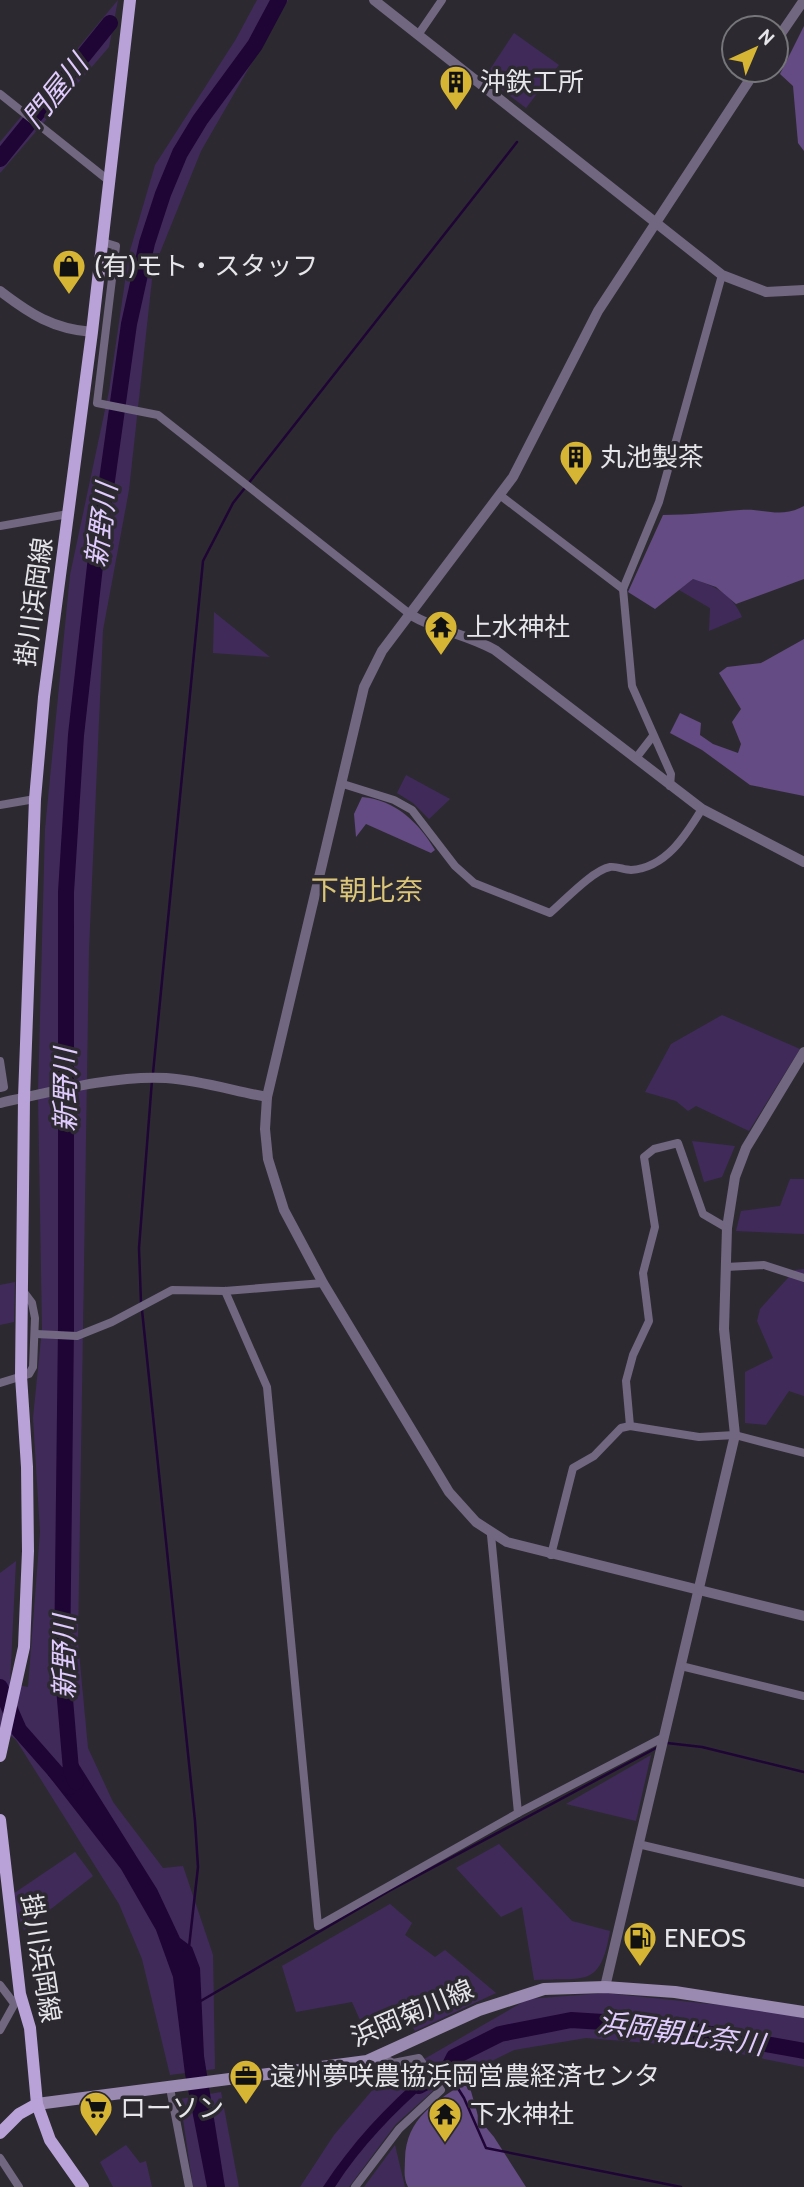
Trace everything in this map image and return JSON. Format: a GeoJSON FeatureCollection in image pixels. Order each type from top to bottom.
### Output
{"type":"FeatureCollection","features":[{"type":"Feature","properties":{"kind":"main road","name":"掛川浜岡線"},"geometry":{"type":"LineString","coordinates":[[0,1756],[24,1647],[28,1551],[27,1467],[21,1376],[24,1098],[35,799],[44,697],[103,242],[126,3]]}},
{"type":"Feature","properties":{"kind":"main road","name":"掛川浜岡線"},"geometry":{"type":"LineString","coordinates":[[0,1819],[17,1998],[30,2028],[37,2104],[50,2140],[83,2187]]}},
{"type":"Feature","properties":{"kind":"main road","name":"浜岡菊川線"},"geometry":{"type":"LineString","coordinates":[[37,2104],[350,2065],[382,2057],[479,2010],[523,1994],[572,1987],[700,1995],[804,2012]]}},
{"type":"Feature","properties":{"kind":"main road"},"geometry":{"type":"LineString","coordinates":[[0,2133],[19,2114],[37,2104]]}},
{"type":"Feature","properties":{"kind":"street"},"geometry":{"type":"LineString","coordinates":[[374,0],[722,275],[766,292],[804,290]]}},
{"type":"Feature","properties":{"kind":"street"},"geometry":{"type":"LineString","coordinates":[[418,35],[442,0]]}},
{"type":"Feature","properties":{"kind":"street"},"geometry":{"type":"LineString","coordinates":[[790,20],[804,0]]}},
{"type":"Feature","properties":{"kind":"street"},"geometry":{"type":"LineString","coordinates":[[747,84],[653,223],[598,311],[501,496],[382,651],[364,687],[267,1097],[265,1129],[273,1180],[284,1210],[324,1283],[449,1492],[462,1509],[491,1535],[551,1555],[804,1616]]}},
{"type":"Feature","properties":{"kind":"street"},"geometry":{"type":"LineString","coordinates":[[0,94],[108,180]]}},
{"type":"Feature","properties":{"kind":"street"},"geometry":{"type":"LineString","coordinates":[[103,242],[116,246],[97,403],[144,410],[158,415],[411,615],[434,629],[474,638],[495,650],[702,809],[804,862]]}},
{"type":"Feature","properties":{"kind":"street"},"geometry":{"type":"LineString","coordinates":[[670,786],[671,774],[632,686],[623,589],[659,502],[722,275]]}},
{"type":"Feature","properties":{"kind":"street"},"geometry":{"type":"LineString","coordinates":[[0,291],[32,316],[51,325],[92,332]]}},
{"type":"Feature","properties":{"kind":"street"},"geometry":{"type":"LineString","coordinates":[[501,496],[623,589]]}},
{"type":"Feature","properties":{"kind":"street"},"geometry":{"type":"LineString","coordinates":[[0,526],[68,514]]}},
{"type":"Feature","properties":{"kind":"street"},"geometry":{"type":"LineString","coordinates":[[636,758],[653,736]]}},
{"type":"Feature","properties":{"kind":"street"},"geometry":{"type":"LineString","coordinates":[[343,784],[394,800],[412,810],[455,866],[474,883],[521,899],[550,913],[597,873],[610,867],[632,870],[655,863],[670,853],[702,809]]}},
{"type":"Feature","properties":{"kind":"street"},"geometry":{"type":"LineString","coordinates":[[0,806],[35,799]]}},
{"type":"Feature","properties":{"kind":"street"},"geometry":{"type":"LineString","coordinates":[[605,1987],[735,1435],[724,1329],[727,1228],[735,1177],[746,1148],[804,1052]]}},
{"type":"Feature","properties":{"kind":"street"},"geometry":{"type":"LineString","coordinates":[[0,1061],[5,1087],[0,1088]]}},
{"type":"Feature","properties":{"kind":"street"},"geometry":{"type":"LineString","coordinates":[[0,1103],[86,1086],[167,1078],[267,1097]]}},
{"type":"Feature","properties":{"kind":"street"},"geometry":{"type":"LineString","coordinates":[[630,1426],[626,1381],[633,1355],[649,1321],[643,1273],[655,1227],[644,1157],[654,1149],[678,1143],[703,1214],[727,1228]]}},
{"type":"Feature","properties":{"kind":"street"},"geometry":{"type":"LineString","coordinates":[[726,1267],[764,1265],[804,1278]]}},
{"type":"Feature","properties":{"kind":"street"},"geometry":{"type":"LineString","coordinates":[[38,1335],[77,1336],[172,1290],[225,1291],[324,1283]]}},
{"type":"Feature","properties":{"kind":"street"},"geometry":{"type":"LineString","coordinates":[[0,1383],[29,1374],[33,1367],[38,1335],[33,1303],[23,1291]]}},
{"type":"Feature","properties":{"kind":"street"},"geometry":{"type":"LineString","coordinates":[[225,1291],[267,1387],[318,1926],[518,1813],[664,1737]]}},
{"type":"Feature","properties":{"kind":"street"},"geometry":{"type":"LineString","coordinates":[[551,1555],[573,1468],[594,1456],[621,1429],[630,1426],[699,1437],[735,1435],[804,1453]]}},
{"type":"Feature","properties":{"kind":"street"},"geometry":{"type":"LineString","coordinates":[[491,1535],[518,1813]]}},
{"type":"Feature","properties":{"kind":"street"},"geometry":{"type":"LineString","coordinates":[[681,1666],[804,1696]]}},
{"type":"Feature","properties":{"kind":"street"},"geometry":{"type":"LineString","coordinates":[[638,1844],[804,1883]]}},
{"type":"Feature","properties":{"kind":"street"},"geometry":{"type":"LineString","coordinates":[[0,1984],[17,1998],[0,2030]]}},
{"type":"Feature","properties":{"kind":"street"},"geometry":{"type":"LineString","coordinates":[[358,2186],[399,2129],[441,2090],[419,2058],[393,2063],[382,2057]]}},
{"type":"Feature","properties":{"kind":"street"},"geometry":{"type":"LineString","coordinates":[[172,2088],[189,2187]]}},
{"type":"Feature","properties":{"kind":"street"},"geometry":{"type":"LineString","coordinates":[[0,2158],[19,2187]]}},
{"type":"Feature","properties":{"kind":"shaded area"},"geometry":{"type":"Polygon","coordinates":[[[118,0],[109,47],[0,173],[0,142],[118,0]]]}},
{"type":"Feature","properties":{"kind":"shaded area"},"geometry":{"type":"Polygon","coordinates":[[[257,0],[288,0],[201,151],[153,270],[129,490],[103,630],[89,949],[78,1642],[88,1748],[113,1802],[163,1868],[183,1866],[213,1955],[215,2069],[170,2075],[142,1959],[119,1904],[16,1740],[0,1727],[0,1573],[16,1561],[10,1684],[28,1687],[40,1532],[33,1418],[42,1329],[38,1093],[45,829],[70,575],[109,391],[129,254],[155,165],[236,39],[257,0]]]}},
{"type":"Feature","properties":{"kind":"shaded area"},"geometry":{"type":"Polygon","coordinates":[[[804,26],[804,151],[798,143],[793,86],[790,83],[790,54],[804,26]]]}},
{"type":"Feature","properties":{"kind":"shaded area"},"geometry":{"type":"Polygon","coordinates":[[[514,33],[559,65],[526,108],[485,77],[514,33]]]}},
{"type":"Feature","properties":{"kind":"shaded area"},"geometry":{"type":"Polygon","coordinates":[[[804,506],[804,579],[736,604],[716,587],[693,579],[655,609],[628,592],[663,515],[749,510],[787,512],[804,506]]]}},
{"type":"Feature","properties":{"kind":"shaded area"},"geometry":{"type":"Polygon","coordinates":[[[693,579],[722,592],[733,602],[742,617],[709,631],[710,608],[679,590],[693,579]]]}},
{"type":"Feature","properties":{"kind":"shaded area"},"geometry":{"type":"Polygon","coordinates":[[[214,612],[270,657],[213,653],[214,612]]]}},
{"type":"Feature","properties":{"kind":"shaded area"},"geometry":{"type":"Polygon","coordinates":[[[804,639],[804,796],[750,785],[702,750],[670,733],[680,713],[701,723],[700,735],[713,744],[738,753],[741,744],[732,722],[741,709],[719,673],[727,667],[761,663],[804,639]]]}},
{"type":"Feature","properties":{"kind":"shaded area"},"geometry":{"type":"Polygon","coordinates":[[[406,775],[450,799],[429,819],[413,803],[397,793],[406,775]]]}},
{"type":"Feature","properties":{"kind":"shaded area"},"geometry":{"type":"Polygon","coordinates":[[[362,797],[396,808],[414,822],[435,850],[431,853],[366,824],[356,837],[354,814],[362,797]]]}},
{"type":"Feature","properties":{"kind":"shaded area"},"geometry":{"type":"Polygon","coordinates":[[[722,1015],[800,1049],[749,1131],[696,1106],[688,1111],[676,1101],[645,1092],[671,1044],[722,1015]]]}},
{"type":"Feature","properties":{"kind":"shaded area"},"geometry":{"type":"Polygon","coordinates":[[[692,1141],[735,1146],[722,1177],[704,1182],[692,1141]]]}},
{"type":"Feature","properties":{"kind":"shaded area"},"geometry":{"type":"Polygon","coordinates":[[[790,1179],[804,1179],[804,1234],[736,1231],[741,1211],[780,1206],[790,1179]]]}},
{"type":"Feature","properties":{"kind":"shaded area"},"geometry":{"type":"Polygon","coordinates":[[[804,1269],[804,1396],[789,1391],[766,1425],[745,1423],[745,1372],[773,1358],[757,1321],[760,1309],[795,1270],[804,1269]]]}},
{"type":"Feature","properties":{"kind":"shaded area"},"geometry":{"type":"Polygon","coordinates":[[[15,1282],[14,1322],[0,1325],[0,1285],[15,1282]]]}},
{"type":"Feature","properties":{"kind":"shaded area"},"geometry":{"type":"Polygon","coordinates":[[[651,1755],[636,1821],[566,1804],[651,1755]]]}},
{"type":"Feature","properties":{"kind":"shaded area"},"geometry":{"type":"Polygon","coordinates":[[[76,1760],[157,1889],[180,1938],[192,1947],[200,1968],[204,2056],[225,2187],[207,2187],[185,2074],[173,1977],[156,1930],[121,1869],[48,1775],[76,1760]]]}},
{"type":"Feature","properties":{"kind":"shaded area"},"geometry":{"type":"Polygon","coordinates":[[[499,1844],[572,1921],[610,1931],[606,1950],[595,1971],[578,1978],[534,1980],[522,1907],[501,1917],[456,1868],[499,1844]]]}},
{"type":"Feature","properties":{"kind":"shaded area"},"geometry":{"type":"Polygon","coordinates":[[[75,1852],[93,1876],[24,1930],[10,1896],[75,1852]]]}},
{"type":"Feature","properties":{"kind":"shaded area"},"geometry":{"type":"Polygon","coordinates":[[[390,1904],[412,1923],[405,1935],[435,1957],[445,1950],[496,1993],[415,2031],[403,2011],[360,2020],[352,2002],[296,2012],[282,1966],[390,1904]]]}},
{"type":"Feature","properties":{"kind":"shaded area"},"geometry":{"type":"Polygon","coordinates":[[[605,1993],[749,2008],[804,2018],[804,2067],[711,2048],[586,2038],[514,2050],[435,2089],[396,2124],[349,2187],[300,2187],[334,2135],[387,2073],[426,2058],[528,1999],[605,1993]]]}},
{"type":"Feature","properties":{"kind":"shaded area"},"geometry":{"type":"Polygon","coordinates":[[[425,2073],[430,2081],[379,2131],[335,2187],[323,2187],[370,2126],[425,2073]]]}},
{"type":"Feature","properties":{"kind":"shaded area"},"geometry":{"type":"Polygon","coordinates":[[[468,2081],[479,2119],[494,2137],[526,2187],[408,2187],[405,2159],[411,2132],[425,2112],[468,2081]]]}},
{"type":"Feature","properties":{"kind":"shaded area"},"geometry":{"type":"Polygon","coordinates":[[[221,2092],[239,2187],[193,2187],[180,2099],[221,2092]]]}},
{"type":"Feature","properties":{"kind":"shaded area"},"geometry":{"type":"Polygon","coordinates":[[[126,2145],[140,2163],[146,2161],[152,2187],[113,2187],[100,2162],[126,2145]]]}},
{"type":"Feature","properties":{"kind":"shaded area"},"geometry":{"type":"Polygon","coordinates":[[[395,2145],[405,2187],[364,2187],[395,2145]]]}},
{"type":"Feature","properties":{"kind":"waterway","name":"新野川"},"geometry":{"type":"LineString","coordinates":[[76,1782],[71,1770],[62,1664],[66,1327],[66,892],[76,735],[95,566],[129,324],[147,243],[180,153],[200,120],[255,45],[279,0]]}},
{"type":"Feature","properties":{"kind":"waterway","name":"門屋川"},"geometry":{"type":"LineString","coordinates":[[0,159],[110,23]]}},
{"type":"Feature","properties":{"kind":"waterway"},"geometry":{"type":"LineString","coordinates":[[153,1073],[203,561],[233,503],[517,142]]}},
{"type":"Feature","properties":{"kind":"waterway"},"geometry":{"type":"LineString","coordinates":[[141,1303],[139,1248],[152,1080]]}},
{"type":"Feature","properties":{"kind":"waterway"},"geometry":{"type":"LineString","coordinates":[[142,1310],[195,1821],[198,1867],[189,1947]]}},
{"type":"Feature","properties":{"kind":"waterway","name":"門屋川"},"geometry":{"type":"LineString","coordinates":[[0,1687],[19,1730],[69,1787]]}},
{"type":"Feature","properties":{"kind":"waterway"},"geometry":{"type":"LineString","coordinates":[[667,1743],[702,1747],[804,1772]]}},
{"type":"Feature","properties":{"kind":"waterway"},"geometry":{"type":"LineString","coordinates":[[199,2002],[389,1891],[658,1747]]}},
{"type":"Feature","properties":{"kind":"waterway","name":"浜岡朝比奈川"},"geometry":{"type":"LineString","coordinates":[[419,2086],[447,2071],[454,2057],[500,2034],[571,2020],[667,2026],[804,2051]]}},
{"type":"Feature","properties":{"kind":"waterway"},"geometry":{"type":"LineString","coordinates":[[447,2071],[464,2098],[486,2148],[681,2187]]}},
{"type":"Feature","properties":{"kind":"place","name":"沖鉄工所"},"geometry":{"type":"Point","coordinates":[456,112]}},
{"type":"Feature","properties":{"kind":"place","name":"(有)モト・スタッフ"},"geometry":{"type":"Point","coordinates":[69,296]}},
{"type":"Feature","properties":{"kind":"place","name":"丸池製茶"},"geometry":{"type":"Point","coordinates":[576,487]}},
{"type":"Feature","properties":{"kind":"place","name":"上水神社"},"geometry":{"type":"Point","coordinates":[441,657]}},
{"type":"Feature","properties":{"kind":"place","name":"ENEOS"},"geometry":{"type":"Point","coordinates":[640,1968]}},
{"type":"Feature","properties":{"kind":"place","name":"遠州夢咲農協浜岡営農経済センタ"},"geometry":{"type":"Point","coordinates":[246,2106]}},
{"type":"Feature","properties":{"kind":"place","name":"ローソン"},"geometry":{"type":"Point","coordinates":[96,2138]}},
{"type":"Feature","properties":{"kind":"place","name":"下水神社"},"geometry":{"type":"Point","coordinates":[445,2144]}},
{"type":"Feature","properties":{"kind":"district","name":"下朝比奈"},"geometry":{"type":"Point","coordinates":[367,890]}}]}
